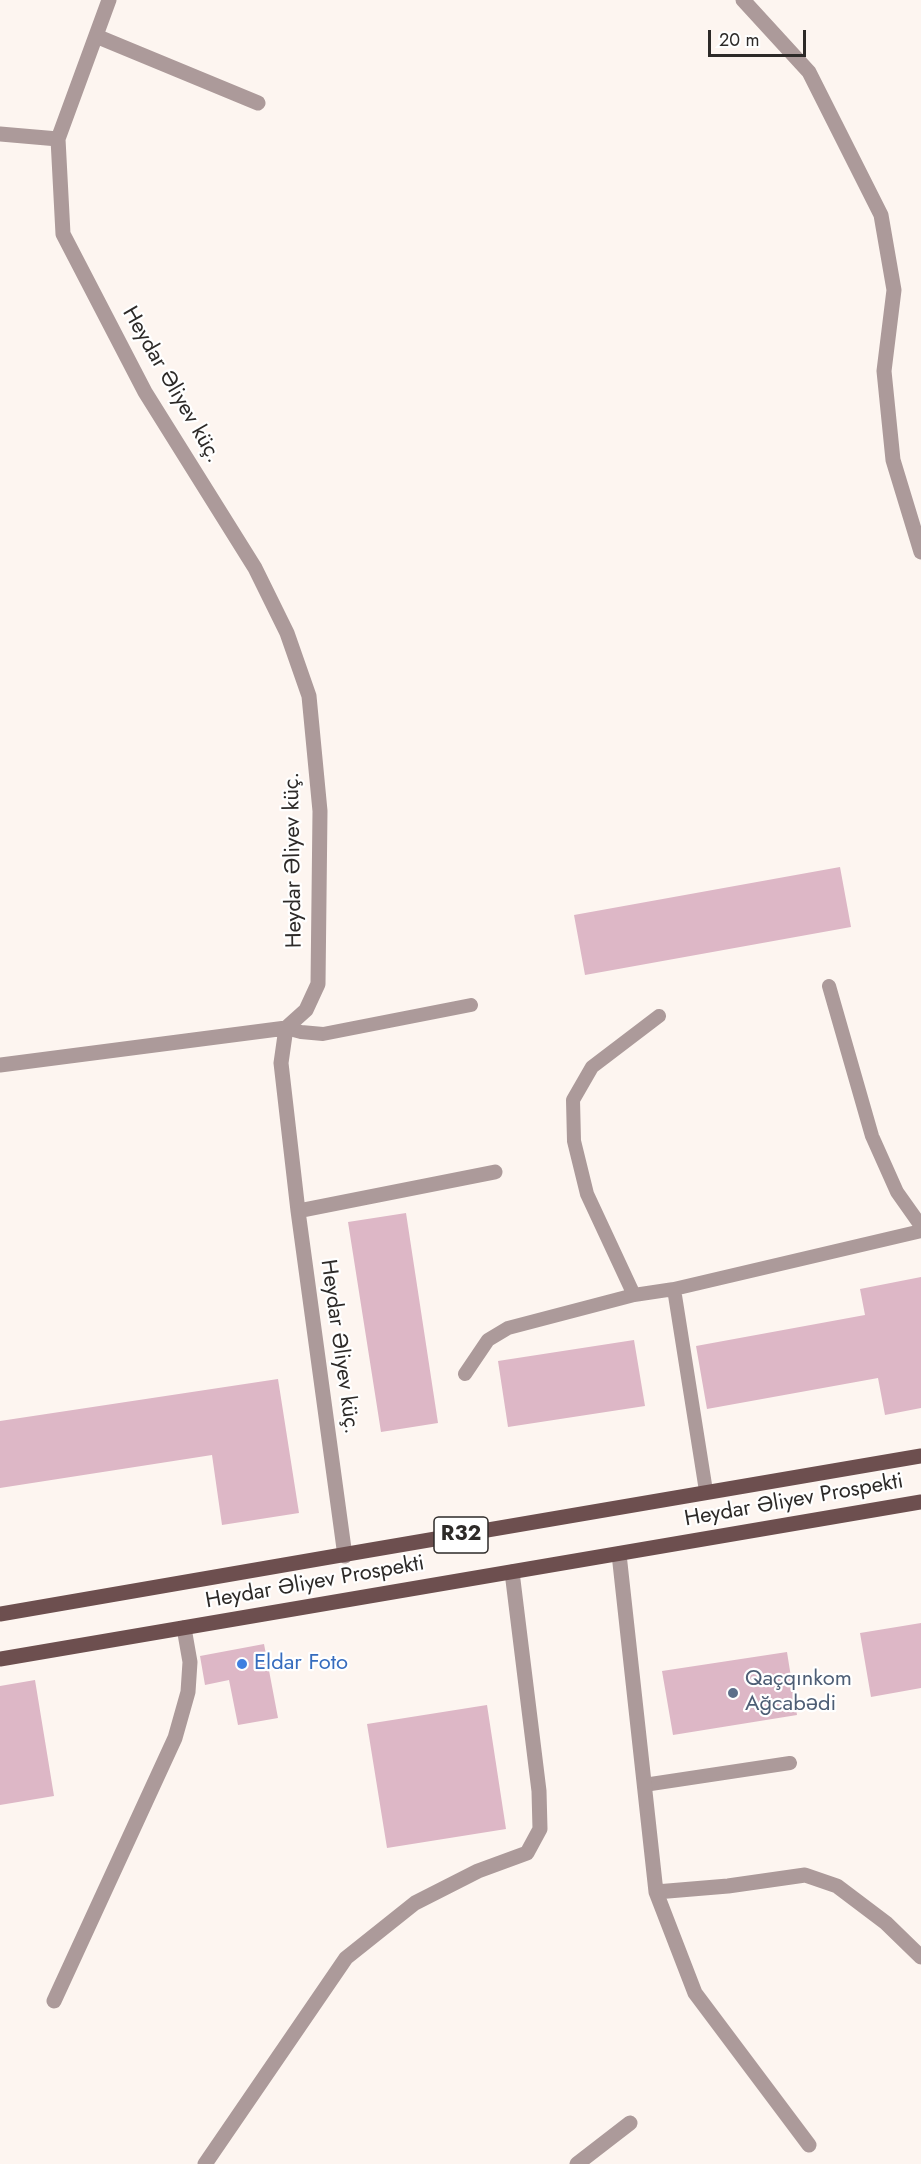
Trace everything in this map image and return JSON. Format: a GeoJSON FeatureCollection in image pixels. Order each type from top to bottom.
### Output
{"type":"FeatureCollection","features":[{"type":"Feature","properties":{"kind":"main road","name":"R32"},"geometry":{"type":"LineString","coordinates":[[0,1614],[345,1556],[706,1491],[921,1456]]}},
{"type":"Feature","properties":{"kind":"main road","name":"Heydar Əliyev Prospekti"},"geometry":{"type":"LineString","coordinates":[[0,1659],[921,1502]]}},
{"type":"Feature","properties":{"kind":"street","name":"Heydar Əliyev küç."},"geometry":{"type":"LineString","coordinates":[[109,0],[58,139],[63,234],[145,392],[255,568],[287,633],[309,696],[320,811],[318,984],[306,1010],[286,1028],[281,1063],[298,1211],[345,1556]]}},
{"type":"Feature","properties":{"kind":"street"},"geometry":{"type":"LineString","coordinates":[[743,0],[809,72],[881,214],[894,290],[884,371],[893,460],[921,552]]}},
{"type":"Feature","properties":{"kind":"street"},"geometry":{"type":"LineString","coordinates":[[96,36],[258,103]]}},
{"type":"Feature","properties":{"kind":"street"},"geometry":{"type":"LineString","coordinates":[[0,134],[58,139]]}},
{"type":"Feature","properties":{"kind":"street"},"geometry":{"type":"LineString","coordinates":[[0,1065],[286,1028]]}},
{"type":"Feature","properties":{"kind":"street"},"geometry":{"type":"LineString","coordinates":[[298,1211],[495,1172]]}},
{"type":"Feature","properties":{"kind":"street"},"geometry":{"type":"LineString","coordinates":[[619,1554],[656,1892],[696,1993],[809,2145]]}},
{"type":"Feature","properties":{"kind":"street"},"geometry":{"type":"LineString","coordinates":[[205,2164],[346,1958],[415,1903],[478,1871],[527,1853],[540,1829],[539,1791],[512,1572]]}},
{"type":"Feature","properties":{"kind":"street"},"geometry":{"type":"LineString","coordinates":[[54,2001],[175,1738],[188,1692],[190,1662],[184,1628]]}},
{"type":"Feature","properties":{"kind":"street"},"geometry":{"type":"LineString","coordinates":[[656,1892],[728,1886],[805,1875],[837,1886],[886,1923],[921,1957]]}},
{"type":"Feature","properties":{"kind":"street"},"geometry":{"type":"LineString","coordinates":[[577,2164],[630,2123]]}},
{"type":"Feature","properties":{"kind":"lane"},"geometry":{"type":"LineString","coordinates":[[829,986],[872,1136],[897,1192],[921,1226]]}},
{"type":"Feature","properties":{"kind":"lane"},"geometry":{"type":"LineString","coordinates":[[286,1028],[323,1034],[471,1005]]}},
{"type":"Feature","properties":{"kind":"lane"},"geometry":{"type":"LineString","coordinates":[[634,1295],[587,1194],[574,1141],[573,1100],[591,1066],[659,1016]]}},
{"type":"Feature","properties":{"kind":"lane"},"geometry":{"type":"LineString","coordinates":[[465,1374],[488,1340],[508,1328],[634,1295],[674,1289],[921,1231]]}},
{"type":"Feature","properties":{"kind":"lane"},"geometry":{"type":"LineString","coordinates":[[674,1289],[706,1491]]}},
{"type":"Feature","properties":{"kind":"lane"},"geometry":{"type":"LineString","coordinates":[[644,1785],[789,1763]]}},
{"type":"Feature","properties":{"kind":"building"},"geometry":{"type":"Polygon","coordinates":[[[840,867],[851,927],[585,975],[574,915],[840,867]]]}},
{"type":"Feature","properties":{"kind":"building"},"geometry":{"type":"Polygon","coordinates":[[[406,1213],[438,1423],[381,1432],[348,1222],[406,1213]]]}},
{"type":"Feature","properties":{"kind":"building"},"geometry":{"type":"Polygon","coordinates":[[[921,1277],[921,1408],[885,1415],[878,1378],[707,1409],[696,1346],[865,1315],[860,1289],[921,1277]]]}},
{"type":"Feature","properties":{"kind":"building"},"geometry":{"type":"Polygon","coordinates":[[[634,1340],[645,1406],[508,1427],[498,1361],[634,1340]]]}},
{"type":"Feature","properties":{"kind":"building"},"geometry":{"type":"Polygon","coordinates":[[[278,1379],[299,1513],[222,1525],[212,1455],[0,1488],[0,1421],[278,1379]]]}},
{"type":"Feature","properties":{"kind":"building"},"geometry":{"type":"Polygon","coordinates":[[[921,1623],[921,1688],[871,1697],[860,1633],[921,1623]]]}},
{"type":"Feature","properties":{"kind":"building"},"geometry":{"type":"Polygon","coordinates":[[[264,1644],[278,1718],[238,1725],[229,1680],[205,1685],[200,1656],[264,1644]]]}},
{"type":"Feature","properties":{"kind":"building"},"geometry":{"type":"Polygon","coordinates":[[[787,1652],[797,1715],[673,1735],[662,1671],[787,1652]]]}},
{"type":"Feature","properties":{"kind":"building"},"geometry":{"type":"Polygon","coordinates":[[[35,1680],[54,1796],[0,1805],[0,1686],[35,1680]]]}},
{"type":"Feature","properties":{"kind":"building"},"geometry":{"type":"Polygon","coordinates":[[[487,1705],[506,1829],[387,1848],[367,1724],[487,1705]]]}},
{"type":"Feature","properties":{"kind":"place","name":"Eldar Foto"},"geometry":{"type":"Point","coordinates":[242,1664]}},
{"type":"Feature","properties":{"kind":"place","name":"Qaçqınkom Ağcabədi"},"geometry":{"type":"Point","coordinates":[733,1693]}}]}
